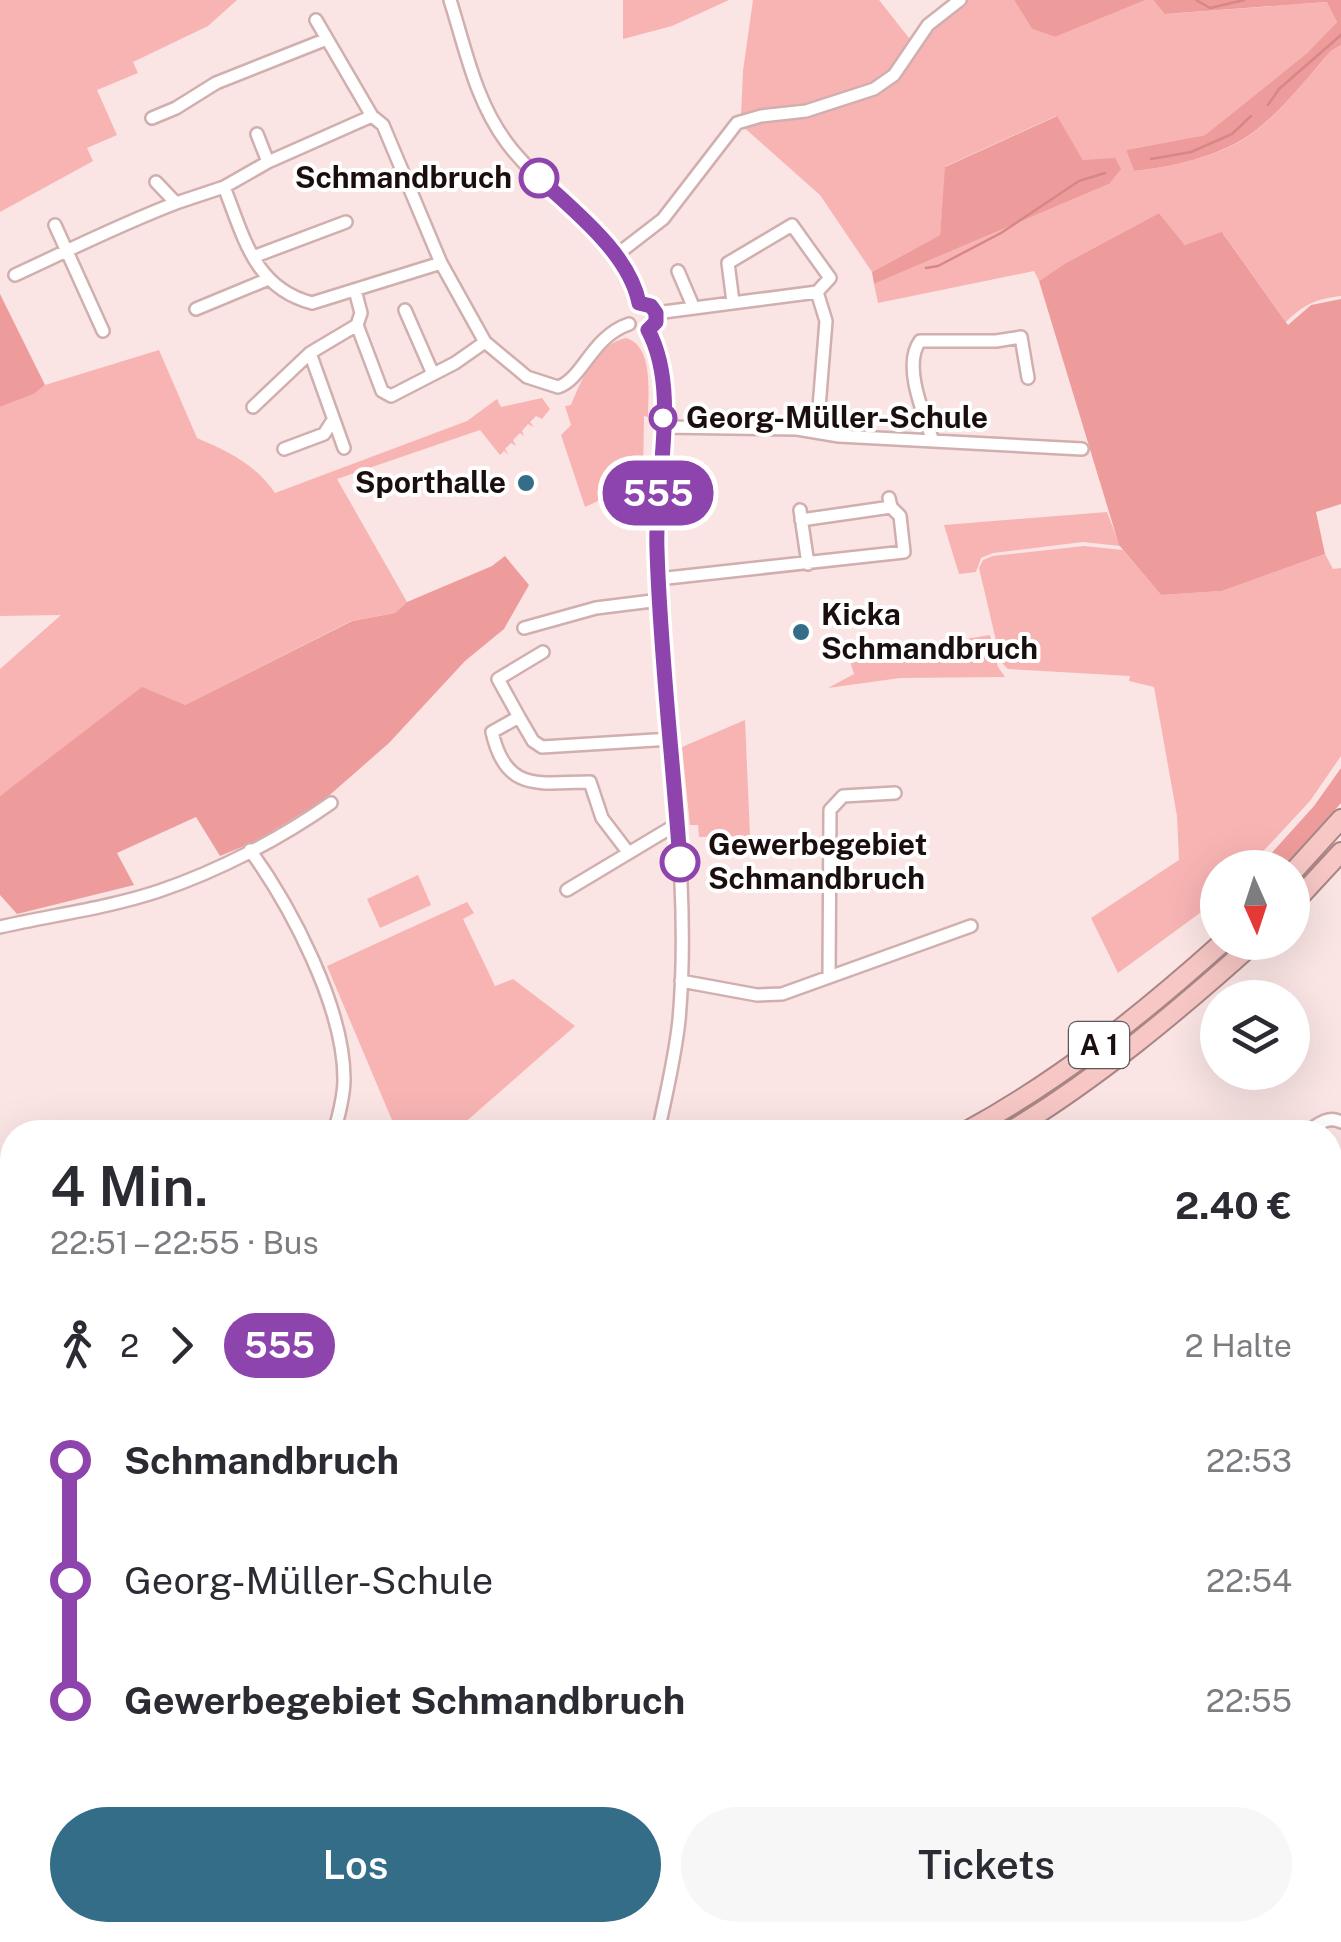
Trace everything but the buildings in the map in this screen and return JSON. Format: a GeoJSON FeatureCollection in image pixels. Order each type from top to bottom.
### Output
{"type":"FeatureCollection","features":[{"type":"Feature","properties":{"kind":"highway"},"geometry":{"type":"LineString","coordinates":[[1310,853],[1341,819]]}},
{"type":"Feature","properties":{"kind":"highway"},"geometry":{"type":"LineString","coordinates":[[1310,886],[1341,852]]}},
{"type":"Feature","properties":{"kind":"highway","name":"A 1"},"geometry":{"type":"LineString","coordinates":[[987,1120],[1112,1036],[1202,960]]}},
{"type":"Feature","properties":{"kind":"highway","name":"A 1"},"geometry":{"type":"LineString","coordinates":[[1027,1120],[1101,1072],[1180,1010],[1234,960]]}},
{"type":"Feature","properties":{"kind":"street"},"geometry":{"type":"LineString","coordinates":[[450,0],[485,111],[523,162],[614,256],[633,284],[639,303]]}},
{"type":"Feature","properties":{"kind":"street"},"geometry":{"type":"LineString","coordinates":[[614,256],[663,219],[736,123],[806,111],[874,89],[894,75],[928,25],[960,0]]}},
{"type":"Feature","properties":{"kind":"street"},"geometry":{"type":"LineString","coordinates":[[316,20],[372,116],[383,125],[441,262],[485,342],[526,377],[558,387],[571,381],[613,330],[629,324]]}},
{"type":"Feature","properties":{"kind":"street"},"geometry":{"type":"LineString","coordinates":[[152,118],[216,83],[327,40]]}},
{"type":"Feature","properties":{"kind":"street"},"geometry":{"type":"LineString","coordinates":[[14,275],[110,228],[224,187],[268,162],[372,116]]}},
{"type":"Feature","properties":{"kind":"street"},"geometry":{"type":"LineString","coordinates":[[257,134],[268,162]]}},
{"type":"Feature","properties":{"kind":"street"},"geometry":{"type":"LineString","coordinates":[[156,182],[176,203]]}},
{"type":"Feature","properties":{"kind":"street"},"geometry":{"type":"LineString","coordinates":[[224,187],[266,280],[292,298],[312,303],[441,262]]}},
{"type":"Feature","properties":{"kind":"street"},"geometry":{"type":"LineString","coordinates":[[253,257],[346,222]]}},
{"type":"Feature","properties":{"kind":"street"},"geometry":{"type":"LineString","coordinates":[[54,225],[103,331]]}},
{"type":"Feature","properties":{"kind":"street"},"geometry":{"type":"LineString","coordinates":[[656,313],[816,292],[830,278],[792,226],[728,264],[733,302]]}},
{"type":"Feature","properties":{"kind":"street"},"geometry":{"type":"LineString","coordinates":[[678,271],[693,306]]}},
{"type":"Feature","properties":{"kind":"street"},"geometry":{"type":"LineString","coordinates":[[196,309],[266,280]]}},
{"type":"Feature","properties":{"kind":"street"},"geometry":{"type":"LineString","coordinates":[[355,290],[361,313],[357,325],[382,391],[391,396],[485,342]]}},
{"type":"Feature","properties":{"kind":"street"},"geometry":{"type":"LineString","coordinates":[[816,292],[826,321],[817,432]]}},
{"type":"Feature","properties":{"kind":"street"},"geometry":{"type":"LineString","coordinates":[[629,324],[638,331],[648,330],[656,322],[651,306],[639,303]]}},
{"type":"Feature","properties":{"kind":"street"},"geometry":{"type":"LineString","coordinates":[[629,324],[630,310],[639,303]]}},
{"type":"Feature","properties":{"kind":"street"},"geometry":{"type":"LineString","coordinates":[[405,310],[433,374]]}},
{"type":"Feature","properties":{"kind":"street"},"geometry":{"type":"LineString","coordinates":[[252,407],[310,354],[357,325]]}},
{"type":"Feature","properties":{"kind":"street"},"geometry":{"type":"LineString","coordinates":[[648,330],[662,370],[663,427],[656,532],[677,824],[681,980],[674,1056],[661,1120]]}},
{"type":"Feature","properties":{"kind":"street"},"geometry":{"type":"LineString","coordinates":[[933,441],[914,383],[914,348],[920,341],[996,341],[1021,337],[1028,378]]}},
{"type":"Feature","properties":{"kind":"street"},"geometry":{"type":"LineString","coordinates":[[310,354],[344,448]]}},
{"type":"Feature","properties":{"kind":"street"},"geometry":{"type":"LineString","coordinates":[[284,449],[324,434],[333,420]]}},
{"type":"Feature","properties":{"kind":"street"},"geometry":{"type":"LineString","coordinates":[[663,427],[768,428],[1082,449]]}},
{"type":"Feature","properties":{"kind":"street"},"geometry":{"type":"LineString","coordinates":[[658,579],[808,564],[904,552],[900,516],[890,503],[801,515],[808,564]]}},
{"type":"Feature","properties":{"kind":"street"},"geometry":{"type":"LineString","coordinates":[[524,628],[596,608],[660,600]]}},
{"type":"Feature","properties":{"kind":"street"},"geometry":{"type":"LineString","coordinates":[[543,652],[498,679],[533,741],[542,748],[670,738]]}},
{"type":"Feature","properties":{"kind":"street"},"geometry":{"type":"LineString","coordinates":[[519,717],[492,732],[510,772],[537,784],[590,782],[602,818],[628,852]]}},
{"type":"Feature","properties":{"kind":"street"},"geometry":{"type":"LineString","coordinates":[[829,976],[830,810],[843,796],[895,793]]}},
{"type":"Feature","properties":{"kind":"street"},"geometry":{"type":"LineString","coordinates":[[0,927],[156,892],[250,850],[331,803]]}},
{"type":"Feature","properties":{"kind":"street"},"geometry":{"type":"LineString","coordinates":[[567,890],[677,824]]}},
{"type":"Feature","properties":{"kind":"street"},"geometry":{"type":"LineString","coordinates":[[250,850],[287,910],[330,1004],[342,1049],[344,1079],[336,1120]]}},
{"type":"Feature","properties":{"kind":"street"},"geometry":{"type":"LineString","coordinates":[[681,980],[770,996],[971,926]]}},
{"type":"Feature","properties":{"kind":"shaded area"},"geometry":{"type":"Polygon","coordinates":[[[0,0],[237,0],[208,26],[133,62],[138,73],[97,90],[117,135],[87,148],[93,161],[0,212],[0,0]]]}},
{"type":"Feature","properties":{"kind":"shaded area"},"geometry":{"type":"Polygon","coordinates":[[[623,0],[729,0],[672,26],[623,39],[623,0]]]}},
{"type":"Feature","properties":{"kind":"shaded area"},"geometry":{"type":"Polygon","coordinates":[[[753,0],[879,0],[913,43],[890,75],[859,94],[820,106],[741,116],[753,0]]]}},
{"type":"Feature","properties":{"kind":"shaded area"},"geometry":{"type":"Polygon","coordinates":[[[962,0],[1014,0],[1032,29],[1055,37],[1146,0],[1153,0],[1166,14],[1328,2],[1337,22],[1307,53],[1205,135],[1126,150],[1134,171],[1189,161],[1229,147],[1266,122],[1341,45],[1341,296],[1311,303],[1286,322],[1223,233],[1185,245],[1159,213],[1039,281],[1034,271],[878,303],[874,284],[1109,184],[1083,160],[1056,116],[946,166],[940,235],[872,272],[820,195],[740,124],[874,91],[929,26],[962,0]]]}},
{"type":"Feature","properties":{"kind":"shaded area"},"geometry":{"type":"Polygon","coordinates":[[[1014,0],[1146,0],[1055,37],[1032,29],[1014,0]]]}},
{"type":"Feature","properties":{"kind":"shaded area"},"geometry":{"type":"Polygon","coordinates":[[[1153,0],[1341,0],[1341,45],[1331,51],[1277,111],[1240,141],[1188,161],[1134,171],[1126,150],[1205,135],[1307,53],[1337,22],[1327,2],[1165,14],[1153,0]]]}},
{"type":"Feature","properties":{"kind":"shaded area"},"geometry":{"type":"Polygon","coordinates":[[[1057,116],[1083,160],[1115,158],[1121,169],[1109,184],[874,284],[872,272],[940,235],[945,167],[1057,116]]]}},
{"type":"Feature","properties":{"kind":"shaded area"},"geometry":{"type":"Polygon","coordinates":[[[1159,213],[1185,245],[1222,232],[1288,325],[1311,305],[1341,299],[1341,504],[1316,512],[1325,554],[1222,591],[1161,595],[1119,545],[1039,281],[1159,213]]]}},
{"type":"Feature","properties":{"kind":"shaded area"},"geometry":{"type":"Polygon","coordinates":[[[0,294],[45,385],[34,394],[0,407],[0,294]]]}},
{"type":"Feature","properties":{"kind":"shaded area"},"geometry":{"type":"Polygon","coordinates":[[[626,338],[641,350],[648,372],[643,476],[650,477],[585,507],[561,435],[571,425],[565,406],[571,405],[598,355],[626,338]]]}},
{"type":"Feature","properties":{"kind":"shaded area"},"geometry":{"type":"Polygon","coordinates":[[[159,350],[197,438],[250,467],[275,493],[467,421],[497,399],[501,407],[542,398],[550,409],[542,419],[536,416],[530,422],[534,427],[528,424],[522,431],[524,436],[520,433],[513,440],[516,446],[511,443],[505,449],[509,455],[504,451],[500,455],[480,430],[337,479],[407,602],[395,613],[351,621],[185,705],[66,748],[0,796],[0,669],[61,615],[0,616],[0,407],[34,394],[45,385],[159,350]]]}},
{"type":"Feature","properties":{"kind":"shaded area"},"geometry":{"type":"Polygon","coordinates":[[[1107,512],[1120,546],[1083,542],[993,553],[981,558],[976,572],[959,574],[944,525],[1107,512]]]}},
{"type":"Feature","properties":{"kind":"shaded area"},"geometry":{"type":"Polygon","coordinates":[[[1084,546],[1123,550],[1161,595],[1222,591],[1325,554],[1333,569],[1341,568],[1341,756],[1310,801],[1264,850],[1200,850],[1200,913],[1118,973],[1091,918],[1179,860],[1177,816],[1154,687],[1129,681],[1130,676],[1008,669],[1001,662],[979,568],[983,560],[1084,546]]]}},
{"type":"Feature","properties":{"kind":"shaded area"},"geometry":{"type":"Polygon","coordinates":[[[505,556],[529,585],[504,629],[465,661],[389,743],[324,800],[254,842],[220,856],[196,817],[117,853],[134,885],[17,914],[0,895],[0,796],[142,687],[185,705],[352,621],[395,613],[407,602],[492,566],[505,556]]]}},
{"type":"Feature","properties":{"kind":"shaded area"},"geometry":{"type":"Polygon","coordinates":[[[990,635],[998,667],[1005,677],[900,678],[828,688],[854,674],[849,658],[990,635]]]}},
{"type":"Feature","properties":{"kind":"shaded area"},"geometry":{"type":"Polygon","coordinates":[[[745,720],[750,836],[699,837],[698,825],[690,825],[682,747],[745,720]]]}},
{"type":"Feature","properties":{"kind":"shaded area"},"geometry":{"type":"Polygon","coordinates":[[[1341,768],[1341,803],[1298,850],[1274,850],[1314,806],[1341,768]]]}},
{"type":"Feature","properties":{"kind":"shaded area"},"geometry":{"type":"Polygon","coordinates":[[[418,875],[431,905],[380,928],[367,899],[418,875]]]}},
{"type":"Feature","properties":{"kind":"shaded area"},"geometry":{"type":"Polygon","coordinates":[[[467,902],[474,913],[463,919],[495,986],[513,979],[575,1026],[468,1120],[392,1120],[327,966],[467,902]]]}},
{"type":"Feature","properties":{"kind":"waterway"},"geometry":{"type":"LineString","coordinates":[[1196,0],[1210,8],[1244,0]]}},
{"type":"Feature","properties":{"kind":"waterway"},"geometry":{"type":"LineString","coordinates":[[1268,105],[1279,89],[1341,35]]}},
{"type":"Feature","properties":{"kind":"waterway"},"geometry":{"type":"LineString","coordinates":[[1151,159],[1191,152],[1232,134],[1251,116]]}},
{"type":"Feature","properties":{"kind":"waterway"},"geometry":{"type":"LineString","coordinates":[[926,268],[938,266],[1001,233],[1079,181],[1105,173]]}},
{"type":"Feature","properties":{"kind":"bus line","name":"555"},"geometry":{"type":"LineString","coordinates":[[539,178],[614,256],[633,284],[639,303],[651,306],[656,313],[656,322],[648,330],[663,381],[656,548],[680,862]]}},
{"type":"Feature","properties":{"kind":"place","name":"Schmandbruch"},"geometry":{"type":"Point","coordinates":[539,178]}},
{"type":"Feature","properties":{"kind":"place","name":"Georg-Müller-Schule"},"geometry":{"type":"Point","coordinates":[663,418]}},
{"type":"Feature","properties":{"kind":"place","name":"Sporthalle"},"geometry":{"type":"Point","coordinates":[526,483]}},
{"type":"Feature","properties":{"kind":"place","name":"Kicka Schmandbruch"},"geometry":{"type":"Point","coordinates":[801,632]}},
{"type":"Feature","properties":{"kind":"place","name":"Gewerbegebiet Schmandbruch"},"geometry":{"type":"Point","coordinates":[680,862]}}]}
